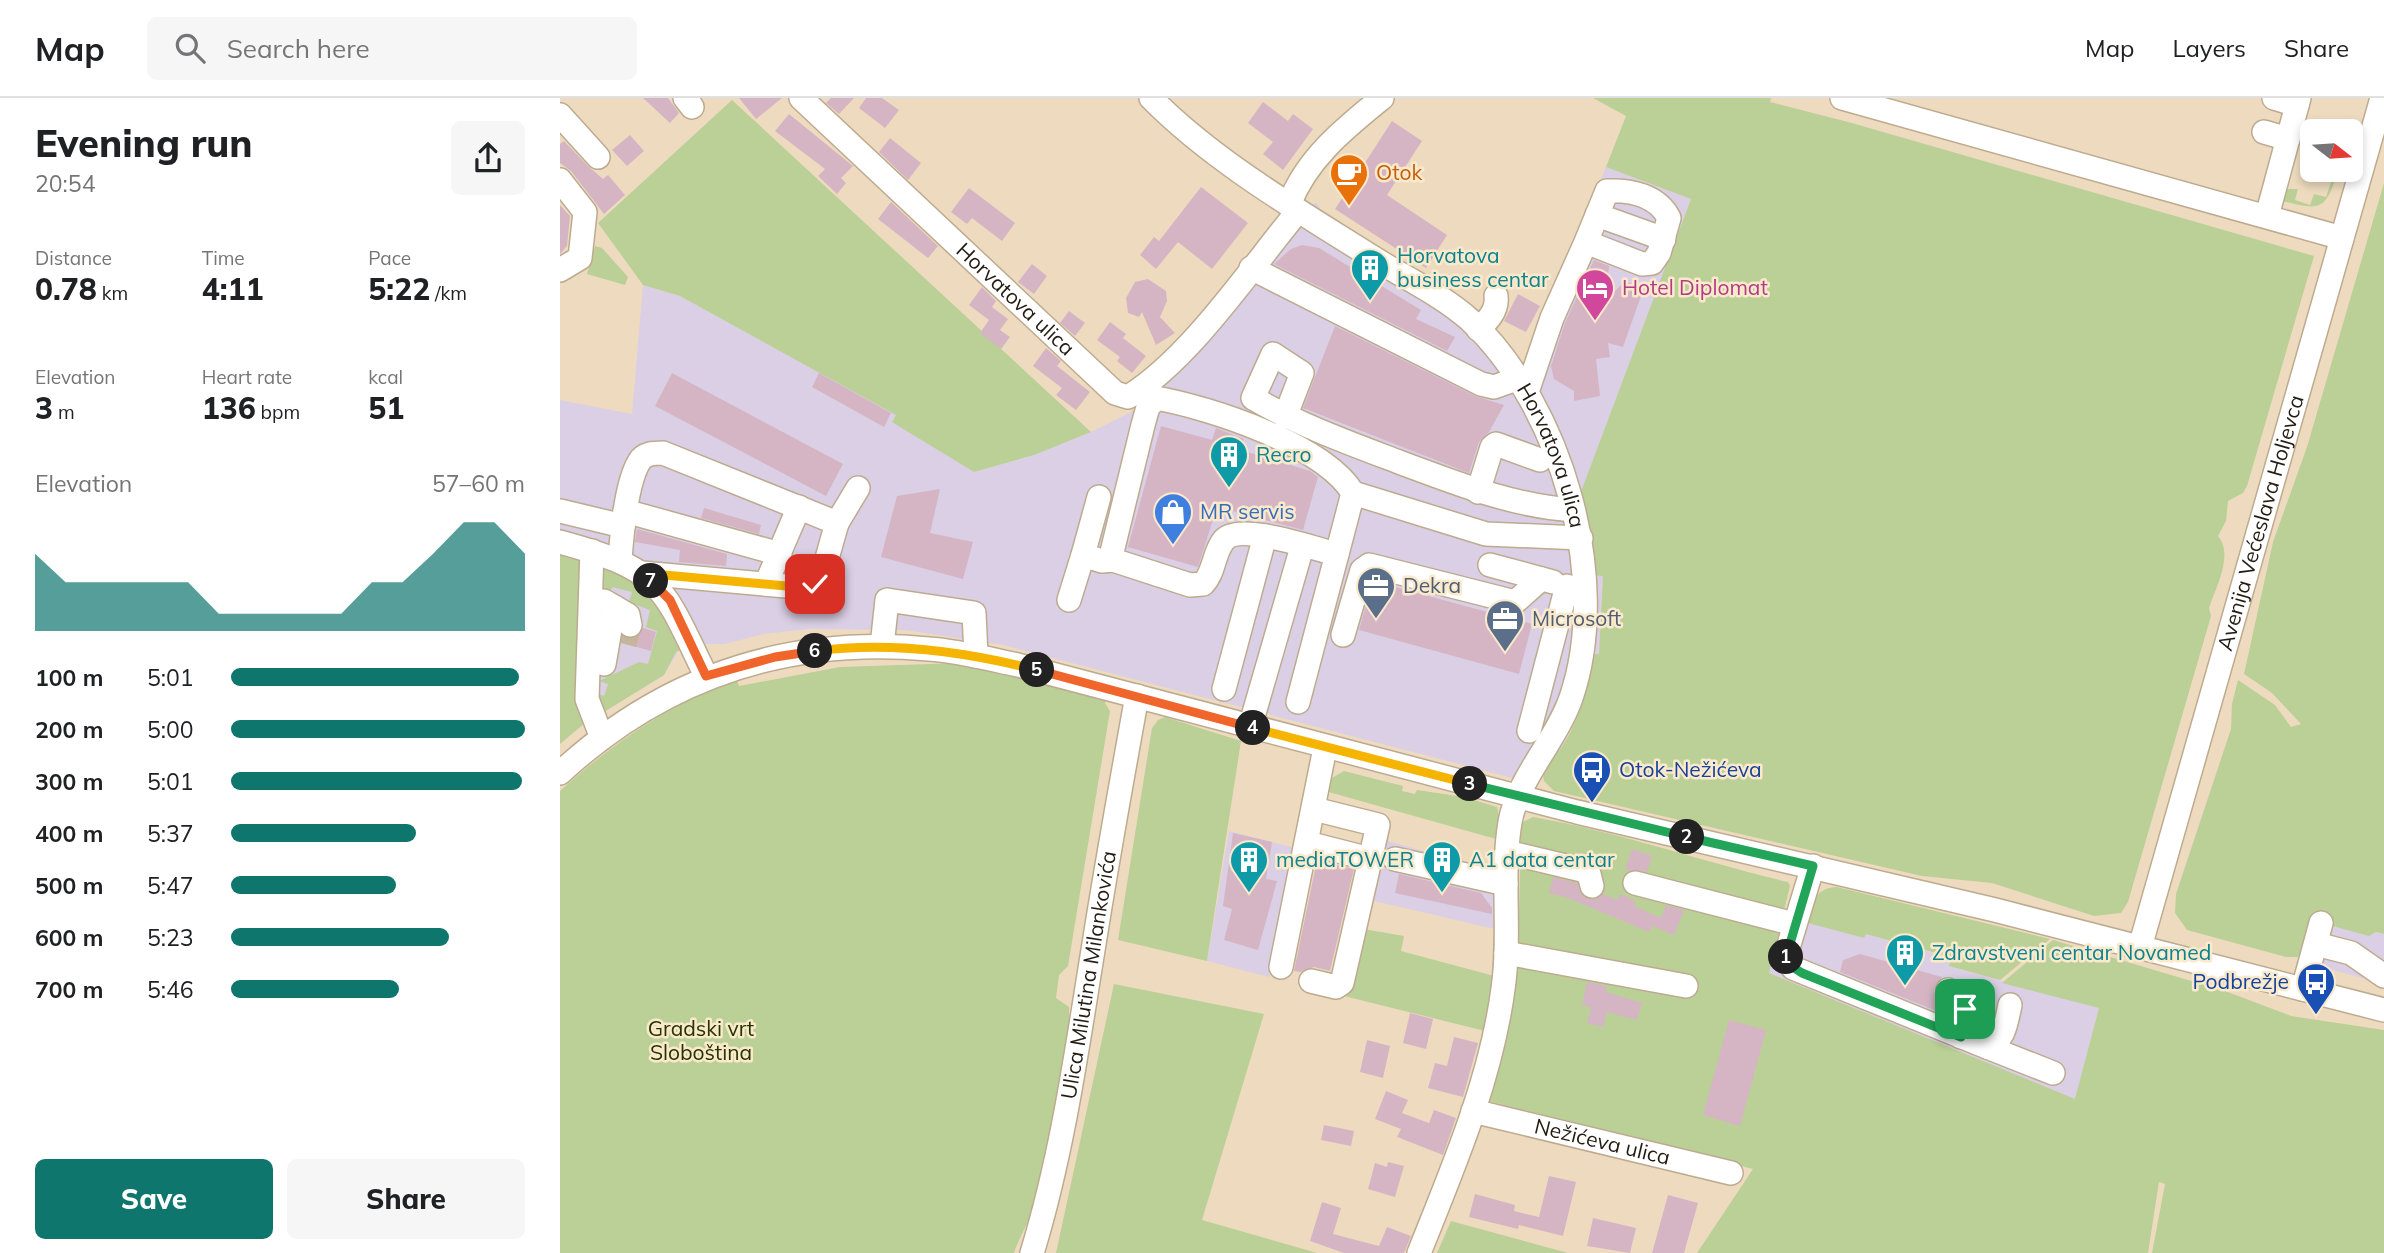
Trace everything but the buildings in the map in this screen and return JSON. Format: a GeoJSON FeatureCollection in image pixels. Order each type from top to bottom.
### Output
{"type":"FeatureCollection","features":[{"type":"Feature","properties":{"kind":"street","name":"Horvatova ulica"},"geometry":{"type":"LineString","coordinates":[[1151,98],[1294,208],[1429,292],[1475,326],[1523,385],[1558,460],[1580,538],[1575,588],[1583,645],[1570,701],[1518,797]]}},
{"type":"Feature","properties":{"kind":"street","name":"Horvatova ulica"},"geometry":{"type":"LineString","coordinates":[[812,102],[1115,393],[1128,397],[1146,386],[1172,362],[1251,268],[1294,208],[1296,187],[1316,157],[1382,98]]}},
{"type":"Feature","properties":{"kind":"street"},"geometry":{"type":"LineString","coordinates":[[1842,98],[2342,238]]}},
{"type":"Feature","properties":{"kind":"street"},"geometry":{"type":"LineString","coordinates":[[2267,216],[2298,102],[2274,98]]}},
{"type":"Feature","properties":{"kind":"street","name":"Avenija Većeslava Holjevca"},"geometry":{"type":"LineString","coordinates":[[2140,947],[2382,98]]}},
{"type":"Feature","properties":{"kind":"street"},"geometry":{"type":"LineString","coordinates":[[560,114],[598,157]]}},
{"type":"Feature","properties":{"kind":"street"},"geometry":{"type":"LineString","coordinates":[[2264,132],[2288,139]]}},
{"type":"Feature","properties":{"kind":"street"},"geometry":{"type":"LineString","coordinates":[[560,180],[585,212],[580,258],[560,270]]}},
{"type":"Feature","properties":{"kind":"street"},"geometry":{"type":"LineString","coordinates":[[1251,268],[1481,384],[1494,387],[1523,385],[1606,191],[1641,195],[1664,209],[1669,218],[1664,239],[1652,263],[1643,264],[1586,242]]}},
{"type":"Feature","properties":{"kind":"street"},"geometry":{"type":"LineString","coordinates":[[1597,215],[1664,239]]}},
{"type":"Feature","properties":{"kind":"street"},"geometry":{"type":"LineString","coordinates":[[1113,561],[1112,552],[1143,425],[1148,407],[1156,398],[1207,408],[1323,461],[1344,478],[1353,493],[1486,534],[1580,538]]}},
{"type":"Feature","properties":{"kind":"street"},"geometry":{"type":"LineString","coordinates":[[1285,417],[1478,492],[1524,504],[1573,510]]}},
{"type":"Feature","properties":{"kind":"street"},"geometry":{"type":"LineString","coordinates":[[1478,492],[1492,447],[1496,444],[1540,460]]}},
{"type":"Feature","properties":{"kind":"street"},"geometry":{"type":"LineString","coordinates":[[620,559],[624,518],[639,460],[649,453],[663,453],[837,523]]}},
{"type":"Feature","properties":{"kind":"street"},"geometry":{"type":"LineString","coordinates":[[642,573],[797,587],[815,584],[822,576],[837,523],[858,488]]}},
{"type":"Feature","properties":{"kind":"street"},"geometry":{"type":"LineString","coordinates":[[1298,702],[1353,493]]}},
{"type":"Feature","properties":{"kind":"street"},"geometry":{"type":"LineString","coordinates":[[1069,600],[1099,497]]}},
{"type":"Feature","properties":{"kind":"street"},"geometry":{"type":"LineString","coordinates":[[766,584],[799,507]]}},
{"type":"Feature","properties":{"kind":"street"},"geometry":{"type":"LineString","coordinates":[[560,511],[624,518],[780,554]]}},
{"type":"Feature","properties":{"kind":"street"},"geometry":{"type":"LineString","coordinates":[[1083,555],[1102,561],[1113,561],[1190,585],[1203,584],[1210,576],[1224,540],[1242,532],[1337,554]]}},
{"type":"Feature","properties":{"kind":"street"},"geometry":{"type":"LineString","coordinates":[[1223,689],[1265,536]]}},
{"type":"Feature","properties":{"kind":"street"},"geometry":{"type":"LineString","coordinates":[[560,542],[620,559],[642,573],[670,600],[706,676]]}},
{"type":"Feature","properties":{"kind":"street"},"geometry":{"type":"LineString","coordinates":[[1250,727],[1302,547]]}},
{"type":"Feature","properties":{"kind":"street"},"geometry":{"type":"LineString","coordinates":[[592,551],[589,593],[595,669]]}},
{"type":"Feature","properties":{"kind":"street"},"geometry":{"type":"LineString","coordinates":[[1343,635],[1362,570],[1369,565],[1515,601],[1541,579]]}},
{"type":"Feature","properties":{"kind":"street"},"geometry":{"type":"LineString","coordinates":[[1490,565],[1575,588],[1529,732]]}},
{"type":"Feature","properties":{"kind":"street"},"geometry":{"type":"LineString","coordinates":[[589,593],[628,615],[627,634],[614,659],[595,669]]}},
{"type":"Feature","properties":{"kind":"street"},"geometry":{"type":"LineString","coordinates":[[882,646],[887,600],[974,612],[976,656]]}},
{"type":"Feature","properties":{"kind":"street"},"geometry":{"type":"LineString","coordinates":[[602,738],[586,699],[614,607]]}},
{"type":"Feature","properties":{"kind":"street"},"geometry":{"type":"LineString","coordinates":[[560,773],[602,738],[706,676],[775,657],[838,648],[882,646],[929,649],[976,656],[1518,797],[1813,866],[2384,1010]]}},
{"type":"Feature","properties":{"kind":"street","name":"Ulica Milutina Milankovića"},"geometry":{"type":"LineString","coordinates":[[1032,1253],[1052,1182],[1071,1085],[1137,696]]}},
{"type":"Feature","properties":{"kind":"street"},"geometry":{"type":"LineString","coordinates":[[1281,967],[1325,748]]}},
{"type":"Feature","properties":{"kind":"street"},"geometry":{"type":"LineString","coordinates":[[1419,1253],[1473,1111],[1495,1034],[1506,953],[1507,852],[1518,797]]}},
{"type":"Feature","properties":{"kind":"street"},"geometry":{"type":"LineString","coordinates":[[1311,981],[1336,987],[1342,983],[1378,825],[1314,808]]}},
{"type":"Feature","properties":{"kind":"street"},"geometry":{"type":"LineString","coordinates":[[1307,843],[1370,859]]}},
{"type":"Feature","properties":{"kind":"street"},"geometry":{"type":"LineString","coordinates":[[1507,852],[1582,870],[1589,874],[1592,886]]}},
{"type":"Feature","properties":{"kind":"street"},"geometry":{"type":"LineString","coordinates":[[1395,859],[1506,884]]}},
{"type":"Feature","properties":{"kind":"street"},"geometry":{"type":"LineString","coordinates":[[1813,866],[1786,958],[1793,968],[2053,1073]]}},
{"type":"Feature","properties":{"kind":"street"},"geometry":{"type":"LineString","coordinates":[[1635,883],[1794,924]]}},
{"type":"Feature","properties":{"kind":"street"},"geometry":{"type":"LineString","coordinates":[[2303,989],[2318,933],[2384,976]]}},
{"type":"Feature","properties":{"kind":"street"},"geometry":{"type":"LineString","coordinates":[[1506,953],[1686,986]]}},
{"type":"Feature","properties":{"kind":"street"},"geometry":{"type":"LineString","coordinates":[[1948,990],[1962,999],[1965,1009],[1961,1037]]}},
{"type":"Feature","properties":{"kind":"street"},"geometry":{"type":"LineString","coordinates":[[1987,1047],[1997,1044],[2002,1036],[2010,1005]]}},
{"type":"Feature","properties":{"kind":"street","name":"Nežićeva ulica"},"geometry":{"type":"LineString","coordinates":[[1473,1111],[1731,1173]]}},
{"type":"Feature","properties":{"kind":"shaded area"},"geometry":{"type":"Polygon","coordinates":[[[1606,167],[1691,199],[1661,281],[1593,575],[1603,575],[1599,654],[1592,654],[1588,679],[1561,748],[1545,766],[1520,780],[1003,645],[904,630],[809,629],[764,634],[725,644],[699,644],[679,650],[664,675],[585,723],[585,563],[560,555],[560,400],[632,414],[643,285],[680,296],[897,415],[892,421],[974,472],[1034,455],[1131,412],[1177,372],[1235,310],[1316,202],[1322,212],[1431,279],[1522,371],[1606,167]]]}},
{"type":"Feature","properties":{"kind":"shaded area"},"geometry":{"type":"Polygon","coordinates":[[[1229,831],[1299,849],[1269,977],[1207,961],[1229,831]]]}},
{"type":"Feature","properties":{"kind":"shaded area","name":"A1 data centar"},"geometry":{"type":"Polygon","coordinates":[[[1384,840],[1499,872],[1499,930],[1370,900],[1384,840]]]}},
{"type":"Feature","properties":{"kind":"shaded area"},"geometry":{"type":"Polygon","coordinates":[[[1783,916],[1864,938],[1865,933],[1951,958],[1949,966],[2099,1008],[2076,1100],[1769,973],[1783,916]]]}},
{"type":"Feature","properties":{"kind":"shaded area"},"geometry":{"type":"Polygon","coordinates":[[[2313,920],[2384,934],[2384,984],[2318,966],[2313,920]]]}},
{"type":"Feature","properties":{"kind":"green space"},"geometry":{"type":"Polygon","coordinates":[[[1593,98],[1771,98],[1770,102],[1852,123],[2314,256],[2247,486],[2243,493],[2228,501],[2226,521],[2218,536],[2224,552],[2224,562],[2209,608],[2211,616],[2128,902],[2121,913],[2094,916],[1992,883],[1922,876],[1554,791],[1544,781],[1544,771],[1548,763],[1561,748],[1578,715],[1586,690],[1592,654],[1599,654],[1603,576],[1592,575],[1579,497],[1691,199],[1606,167],[1626,116],[1593,98]]]}},
{"type":"Feature","properties":{"kind":"green space"},"geometry":{"type":"Polygon","coordinates":[[[732,100],[1091,432],[1034,455],[974,472],[892,422],[896,415],[680,296],[643,285],[598,223],[732,100]]]}},
{"type":"Feature","properties":{"kind":"green space"},"geometry":{"type":"Polygon","coordinates":[[[2331,182],[2335,182],[2325,201],[2319,205],[2304,206],[2279,200],[2283,189],[2298,189],[2295,200],[2310,205],[2314,194],[2326,197],[2331,182]]]}},
{"type":"Feature","properties":{"kind":"green space"},"geometry":{"type":"Polygon","coordinates":[[[2384,183],[2384,934],[2376,932],[2369,936],[2329,925],[2301,957],[2286,957],[2187,930],[2175,913],[2176,894],[2231,729],[2232,704],[2238,680],[2275,705],[2291,727],[2301,724],[2272,693],[2244,674],[2273,542],[2307,447],[2384,183]]]}},
{"type":"Feature","properties":{"kind":"green space"},"geometry":{"type":"Polygon","coordinates":[[[595,246],[602,248],[628,277],[625,285],[587,274],[595,246]]]}},
{"type":"Feature","properties":{"kind":"green space"},"geometry":{"type":"Polygon","coordinates":[[[560,555],[585,562],[585,723],[560,744],[560,555]]]}},
{"type":"Feature","properties":{"kind":"green space"},"geometry":{"type":"Polygon","coordinates":[[[609,566],[645,583],[682,649],[676,652],[664,675],[604,712],[592,692],[604,696],[608,684],[599,681],[639,662],[648,664],[657,631],[646,627],[650,610],[629,602],[632,592],[612,587],[609,597],[601,594],[599,573],[609,566]]]}},
{"type":"Feature","properties":{"kind":"green space","name":"Gradski vrt Sloboština"},"geometry":{"type":"Polygon","coordinates":[[[960,663],[1106,697],[1105,703],[1110,711],[1068,966],[1059,975],[1056,998],[1069,1007],[1069,1027],[1053,1122],[1033,1208],[1014,1253],[560,1253],[560,791],[621,741],[688,700],[736,678],[739,686],[840,667],[960,663]]]}},
{"type":"Feature","properties":{"kind":"green space"},"geometry":{"type":"Polygon","coordinates":[[[1165,717],[1241,741],[1207,961],[1118,940],[1152,728],[1158,720],[1165,717]]]}},
{"type":"Feature","properties":{"kind":"green space"},"geometry":{"type":"Polygon","coordinates":[[[1344,771],[1403,786],[1402,791],[1415,794],[1417,790],[1464,797],[1497,807],[1501,823],[1495,871],[1496,839],[1325,791],[1330,779],[1344,771]]]}},
{"type":"Feature","properties":{"kind":"green space"},"geometry":{"type":"Polygon","coordinates":[[[1533,817],[1597,831],[1788,882],[1790,886],[1769,973],[2075,1099],[2099,1008],[2002,983],[2053,940],[2225,991],[2291,1016],[2384,1030],[2384,1253],[2152,1253],[2165,1184],[2159,1182],[2148,1253],[1697,1253],[1753,1169],[1489,1101],[1512,1008],[1518,964],[1521,823],[1533,817]]]}},
{"type":"Feature","properties":{"kind":"green space"},"geometry":{"type":"Polygon","coordinates":[[[1837,887],[2050,939],[2000,980],[1949,966],[1951,957],[1866,934],[1864,938],[1808,923],[1813,903],[1819,894],[1823,890],[1837,887]]]}},
{"type":"Feature","properties":{"kind":"green space"},"geometry":{"type":"Polygon","coordinates":[[[1364,929],[1404,936],[1401,951],[1498,977],[1489,1032],[1344,996],[1364,929]]]}},
{"type":"Feature","properties":{"kind":"green space"},"geometry":{"type":"Polygon","coordinates":[[[1114,984],[1264,1014],[1202,1220],[1317,1253],[1056,1253],[1114,984]]]}},
{"type":"Feature","properties":{"kind":"green space"},"geometry":{"type":"Polygon","coordinates":[[[1451,1221],[1568,1253],[1437,1253],[1451,1221]]]}},
{"type":"Feature","properties":{"kind":"tunnel"},"geometry":{"type":"LineString","coordinates":[[625,644],[630,625]]}},
{"type":"Feature","properties":{"kind":"place","name":"Otok"},"geometry":{"type":"Point","coordinates":[1349,207]}},
{"type":"Feature","properties":{"kind":"place","name":"Horvatova business centar"},"geometry":{"type":"Point","coordinates":[1370,302]}},
{"type":"Feature","properties":{"kind":"place","name":"Hotel Diplomat"},"geometry":{"type":"Point","coordinates":[1595,322]}},
{"type":"Feature","properties":{"kind":"place","name":"Recro"},"geometry":{"type":"Point","coordinates":[1229,489]}},
{"type":"Feature","properties":{"kind":"place","name":"MR servis"},"geometry":{"type":"Point","coordinates":[1173,546]}},
{"type":"Feature","properties":{"kind":"place","name":"Dekra"},"geometry":{"type":"Point","coordinates":[1376,620]}},
{"type":"Feature","properties":{"kind":"place","name":"Microsoft"},"geometry":{"type":"Point","coordinates":[1505,653]}},
{"type":"Feature","properties":{"kind":"place","name":"Otok-Nežićeva"},"geometry":{"type":"Point","coordinates":[1592,804]}},
{"type":"Feature","properties":{"kind":"place","name":"mediaTOWER"},"geometry":{"type":"Point","coordinates":[1249,894]}},
{"type":"Feature","properties":{"kind":"place","name":"A1 data centar"},"geometry":{"type":"Point","coordinates":[1442,894]}},
{"type":"Feature","properties":{"kind":"place","name":"Zdravstveni centar Novamed"},"geometry":{"type":"Point","coordinates":[1905,987]}},
{"type":"Feature","properties":{"kind":"place","name":"Podbrežje"},"geometry":{"type":"Point","coordinates":[2316,1016]}},
{"type":"Feature","properties":{"kind":"route"},"geometry":{"type":"LineString","coordinates":[[815,584],[797,587],[642,573],[670,600],[706,676],[775,657],[838,648],[882,646],[971,655],[1018,665],[1325,748],[1577,812],[1813,866],[1789,942],[1786,958],[1788,964],[1802,973],[1961,1037],[1965,1009]]}}]}
